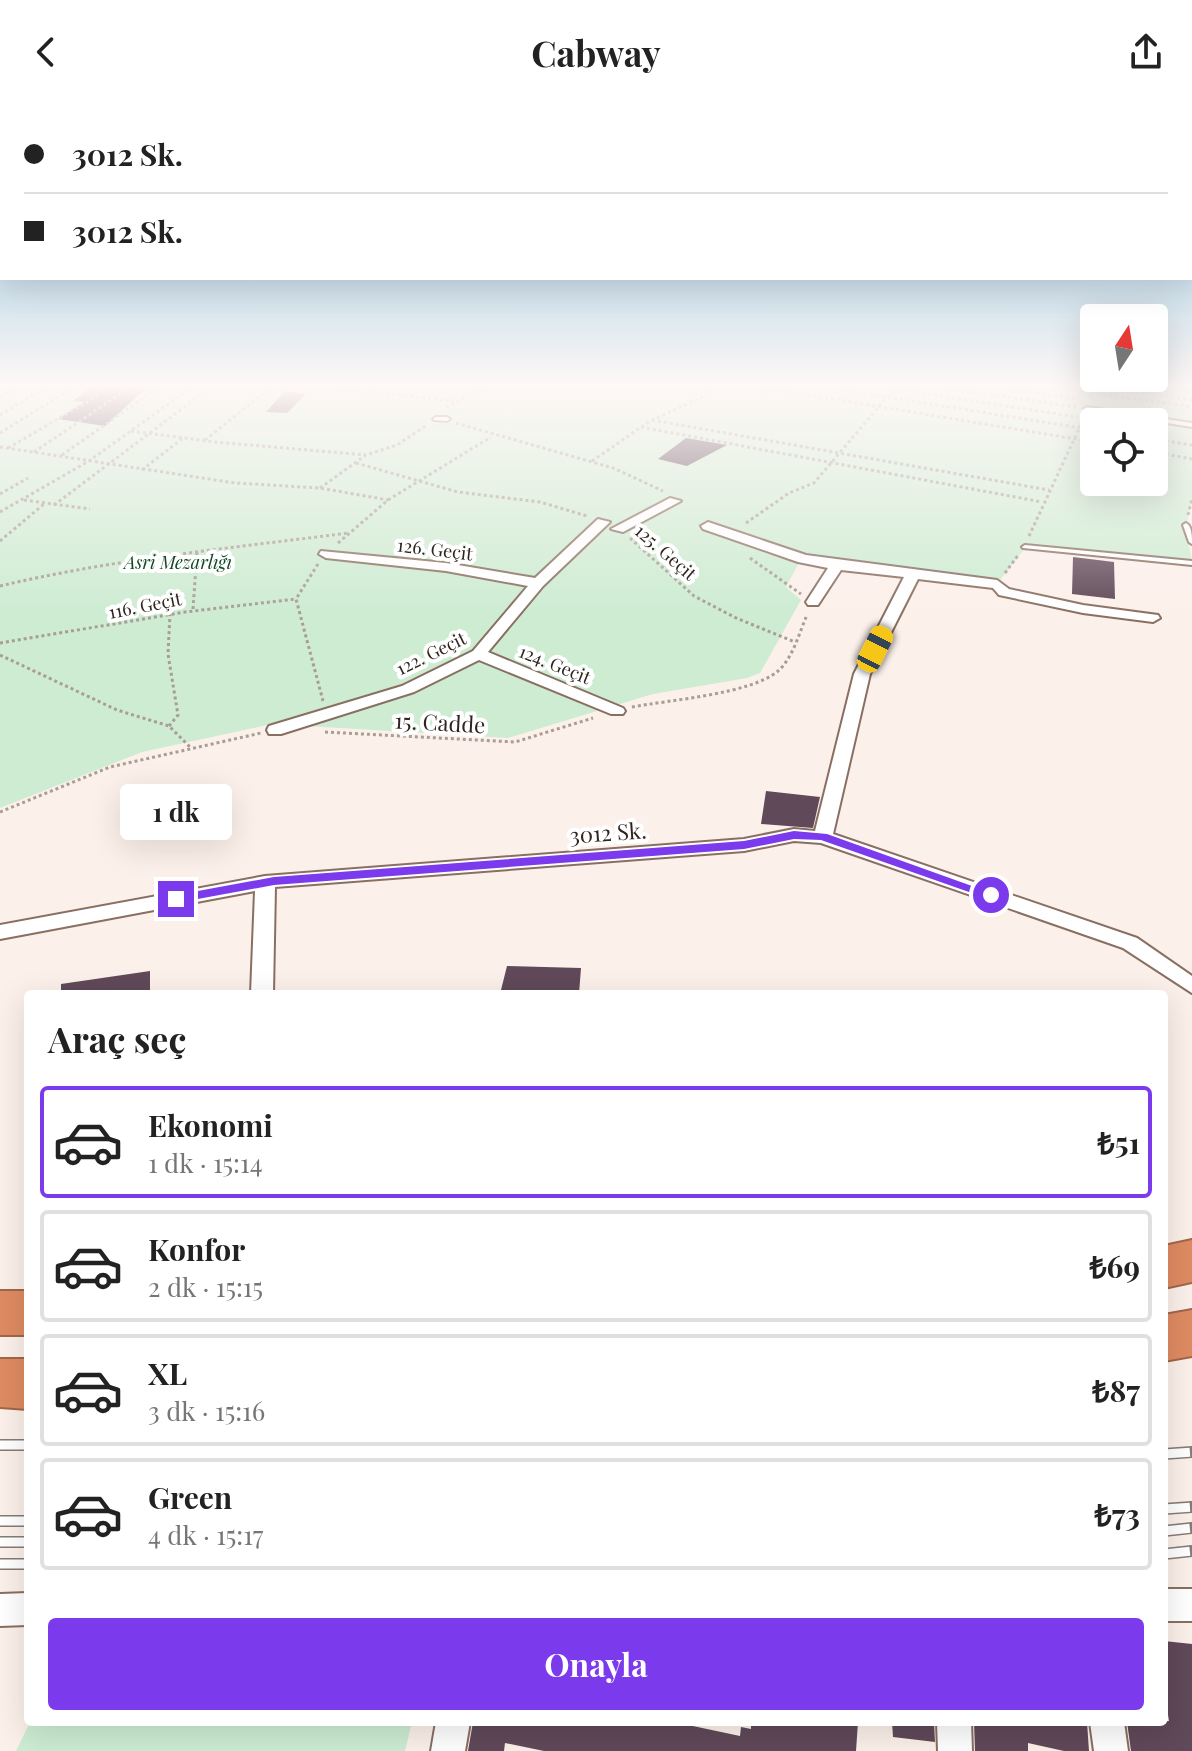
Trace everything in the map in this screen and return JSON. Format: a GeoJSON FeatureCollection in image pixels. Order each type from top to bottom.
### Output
{"type":"FeatureCollection","features":[{"type":"Feature","properties":{"kind":"highway"},"geometry":{"type":"LineString","coordinates":[[1168,1266],[1192,1261]]}},
{"type":"Feature","properties":{"kind":"highway"},"geometry":{"type":"LineString","coordinates":[[0,1313],[24,1313]]}},
{"type":"Feature","properties":{"kind":"highway"},"geometry":{"type":"LineString","coordinates":[[1168,1337],[1192,1333]]}},
{"type":"Feature","properties":{"kind":"highway"},"geometry":{"type":"LineString","coordinates":[[0,1383],[24,1384]]}},
{"type":"Feature","properties":{"kind":"street","name":"122. Geçit"},"geometry":{"type":"LineString","coordinates":[[275,730],[408,689],[478,654],[538,583],[610,526],[675,501]]}},
{"type":"Feature","properties":{"kind":"street"},"geometry":{"type":"LineString","coordinates":[[708,526],[803,559],[912,576],[997,584],[1004,592],[1083,609],[1153,618]]}},
{"type":"Feature","properties":{"kind":"street","name":"126. Geçit"},"geometry":{"type":"LineString","coordinates":[[326,554],[446,567],[538,583]]}},
{"type":"Feature","properties":{"kind":"street"},"geometry":{"type":"LineString","coordinates":[[813,602],[837,565]]}},
{"type":"Feature","properties":{"kind":"street"},"geometry":{"type":"LineString","coordinates":[[823,837],[862,674],[912,576]]}},
{"type":"Feature","properties":{"kind":"street","name":"124. Geçit"},"geometry":{"type":"LineString","coordinates":[[478,654],[617,711]]}},
{"type":"Feature","properties":{"kind":"street","name":"3012 Sk."},"geometry":{"type":"LineString","coordinates":[[0,932],[265,882],[744,845],[794,835],[823,837],[1130,943],[1192,986]]}},
{"type":"Feature","properties":{"kind":"street"},"geometry":{"type":"LineString","coordinates":[[262,990],[265,882]]}},
{"type":"Feature","properties":{"kind":"street"},"geometry":{"type":"LineString","coordinates":[[1168,1605],[1192,1605]]}},
{"type":"Feature","properties":{"kind":"street"},"geometry":{"type":"LineString","coordinates":[[0,1610],[24,1609]]}},
{"type":"Feature","properties":{"kind":"street"},"geometry":{"type":"LineString","coordinates":[[448,1751],[452,1726]]}},
{"type":"Feature","properties":{"kind":"street"},"geometry":{"type":"LineString","coordinates":[[954,1726],[955,1751]]}},
{"type":"Feature","properties":{"kind":"street"},"geometry":{"type":"LineString","coordinates":[[1108,1726],[1111,1751]]}},
{"type":"Feature","properties":{"kind":"lane"},"geometry":{"type":"LineString","coordinates":[[1186,525],[1192,542]]}},
{"type":"Feature","properties":{"kind":"lane"},"geometry":{"type":"LineString","coordinates":[[1025,547],[1192,563]]}},
{"type":"Feature","properties":{"kind":"path"},"geometry":{"type":"LineString","coordinates":[[0,512],[89,461],[235,483],[320,488],[388,500]]}},
{"type":"Feature","properties":{"kind":"path"},"geometry":{"type":"LineString","coordinates":[[54,505],[115,461]]}},
{"type":"Feature","properties":{"kind":"path"},"geometry":{"type":"LineString","coordinates":[[142,470],[154,461]]}},
{"type":"Feature","properties":{"kind":"path"},"geometry":{"type":"LineString","coordinates":[[320,488],[359,461]]}},
{"type":"Feature","properties":{"kind":"path"},"geometry":{"type":"LineString","coordinates":[[592,461],[641,480],[675,501]]}},
{"type":"Feature","properties":{"kind":"path"},"geometry":{"type":"LineString","coordinates":[[815,461],[1042,502]]}},
{"type":"Feature","properties":{"kind":"path"},"geometry":{"type":"LineString","coordinates":[[733,533],[789,493],[814,483],[834,461]]}},
{"type":"Feature","properties":{"kind":"path"},"geometry":{"type":"LineString","coordinates":[[875,461],[1049,490]]}},
{"type":"Feature","properties":{"kind":"path"},"geometry":{"type":"LineString","coordinates":[[997,584],[1025,547],[1042,502],[1065,461]]}},
{"type":"Feature","properties":{"kind":"path","name":"125. Geçit"},"geometry":{"type":"LineString","coordinates":[[356,463],[458,492],[540,502],[610,526],[652,555],[680,585],[715,609],[795,642]]}},
{"type":"Feature","properties":{"kind":"path"},"geometry":{"type":"LineString","coordinates":[[0,494],[28,478]]}},
{"type":"Feature","properties":{"kind":"path"},"geometry":{"type":"LineString","coordinates":[[22,500],[90,509]]}},
{"type":"Feature","properties":{"kind":"path"},"geometry":{"type":"LineString","coordinates":[[0,541],[45,503]]}},
{"type":"Feature","properties":{"kind":"path"},"geometry":{"type":"LineString","coordinates":[[708,526],[813,602]]}},
{"type":"Feature","properties":{"kind":"path"},"geometry":{"type":"LineString","coordinates":[[0,586],[55,573],[350,533]]}},
{"type":"Feature","properties":{"kind":"path"},"geometry":{"type":"LineString","coordinates":[[193,610],[197,552]]}},
{"type":"Feature","properties":{"kind":"path","name":"116. Geçit"},"geometry":{"type":"LineString","coordinates":[[0,643],[229,604],[296,599]]}},
{"type":"Feature","properties":{"kind":"path","name":"15. Cadde"},"geometry":{"type":"LineString","coordinates":[[0,812],[110,767],[275,730],[515,742],[617,711],[679,697],[742,688],[776,674],[785,663],[813,602]]}},
{"type":"Feature","properties":{"kind":"path"},"geometry":{"type":"LineString","coordinates":[[169,726],[178,715],[168,654],[170,614]]}},
{"type":"Feature","properties":{"kind":"path"},"geometry":{"type":"LineString","coordinates":[[0,655],[49,681],[117,710],[169,726],[190,747]]}},
{"type":"Feature","properties":{"kind":"green space","name":"Asri Mezarlığı"},"geometry":{"type":"Polygon","coordinates":[[[0,461],[1080,461],[1080,496],[1168,496],[1168,461],[1192,461],[1192,500],[1186,528],[1192,562],[1026,547],[997,584],[801,559],[786,587],[801,600],[760,673],[747,678],[653,694],[508,738],[272,724],[142,752],[0,808],[0,461]]]}},
{"type":"Feature","properties":{"kind":"green space"},"geometry":{"type":"Polygon","coordinates":[[[28,1726],[411,1726],[405,1751],[16,1751],[28,1726]]]}},
{"type":"Feature","properties":{"kind":"building"},"geometry":{"type":"Polygon","coordinates":[[[666,461],[697,461],[687,466],[666,461]]]}},
{"type":"Feature","properties":{"kind":"building"},"geometry":{"type":"Polygon","coordinates":[[[1073,557],[1114,562],[1115,599],[1072,594],[1073,557]]]}},
{"type":"Feature","properties":{"kind":"building"},"geometry":{"type":"Polygon","coordinates":[[[766,791],[820,797],[813,828],[761,824],[766,791]]]}},
{"type":"Feature","properties":{"kind":"building"},"geometry":{"type":"Polygon","coordinates":[[[507,966],[581,968],[579,990],[501,990],[507,966]]]}},
{"type":"Feature","properties":{"kind":"building"},"geometry":{"type":"Polygon","coordinates":[[[150,971],[150,990],[61,990],[61,984],[150,971]]]}},
{"type":"Feature","properties":{"kind":"building"},"geometry":{"type":"Polygon","coordinates":[[[1168,1641],[1192,1644],[1192,1751],[1131,1751],[1128,1726],[1168,1726],[1168,1641]]]}},
{"type":"Feature","properties":{"kind":"building"},"geometry":{"type":"Polygon","coordinates":[[[472,1726],[693,1726],[740,1736],[741,1727],[751,1729],[751,1726],[858,1726],[856,1751],[544,1751],[505,1743],[504,1751],[468,1751],[472,1726]]]}},
{"type":"Feature","properties":{"kind":"building"},"geometry":{"type":"Polygon","coordinates":[[[892,1726],[934,1726],[935,1742],[893,1737],[892,1726]]]}},
{"type":"Feature","properties":{"kind":"building"},"geometry":{"type":"Polygon","coordinates":[[[974,1726],[1087,1726],[1089,1751],[1064,1751],[1028,1743],[1028,1751],[975,1751],[974,1726]]]}},
{"type":"Feature","properties":{"kind":"railway"},"geometry":{"type":"LineString","coordinates":[[0,1445],[24,1445]]}},
{"type":"Feature","properties":{"kind":"railway"},"geometry":{"type":"LineString","coordinates":[[1168,1454],[1192,1452]]}},
{"type":"Feature","properties":{"kind":"railway"},"geometry":{"type":"LineString","coordinates":[[1168,1509],[1192,1507]]}},
{"type":"Feature","properties":{"kind":"railway"},"geometry":{"type":"LineString","coordinates":[[0,1521],[24,1521]]}},
{"type":"Feature","properties":{"kind":"railway"},"geometry":{"type":"LineString","coordinates":[[1168,1531],[1192,1528]]}},
{"type":"Feature","properties":{"kind":"railway"},"geometry":{"type":"LineString","coordinates":[[0,1542],[24,1542]]}},
{"type":"Feature","properties":{"kind":"railway"},"geometry":{"type":"LineString","coordinates":[[1168,1554],[1192,1551]]}},
{"type":"Feature","properties":{"kind":"railway"},"geometry":{"type":"LineString","coordinates":[[0,1564],[24,1564]]}},
{"type":"Feature","properties":{"kind":"route"},"geometry":{"type":"LineString","coordinates":[[176,899],[274,881],[744,845],[794,835],[823,837],[991,895]]}}]}
